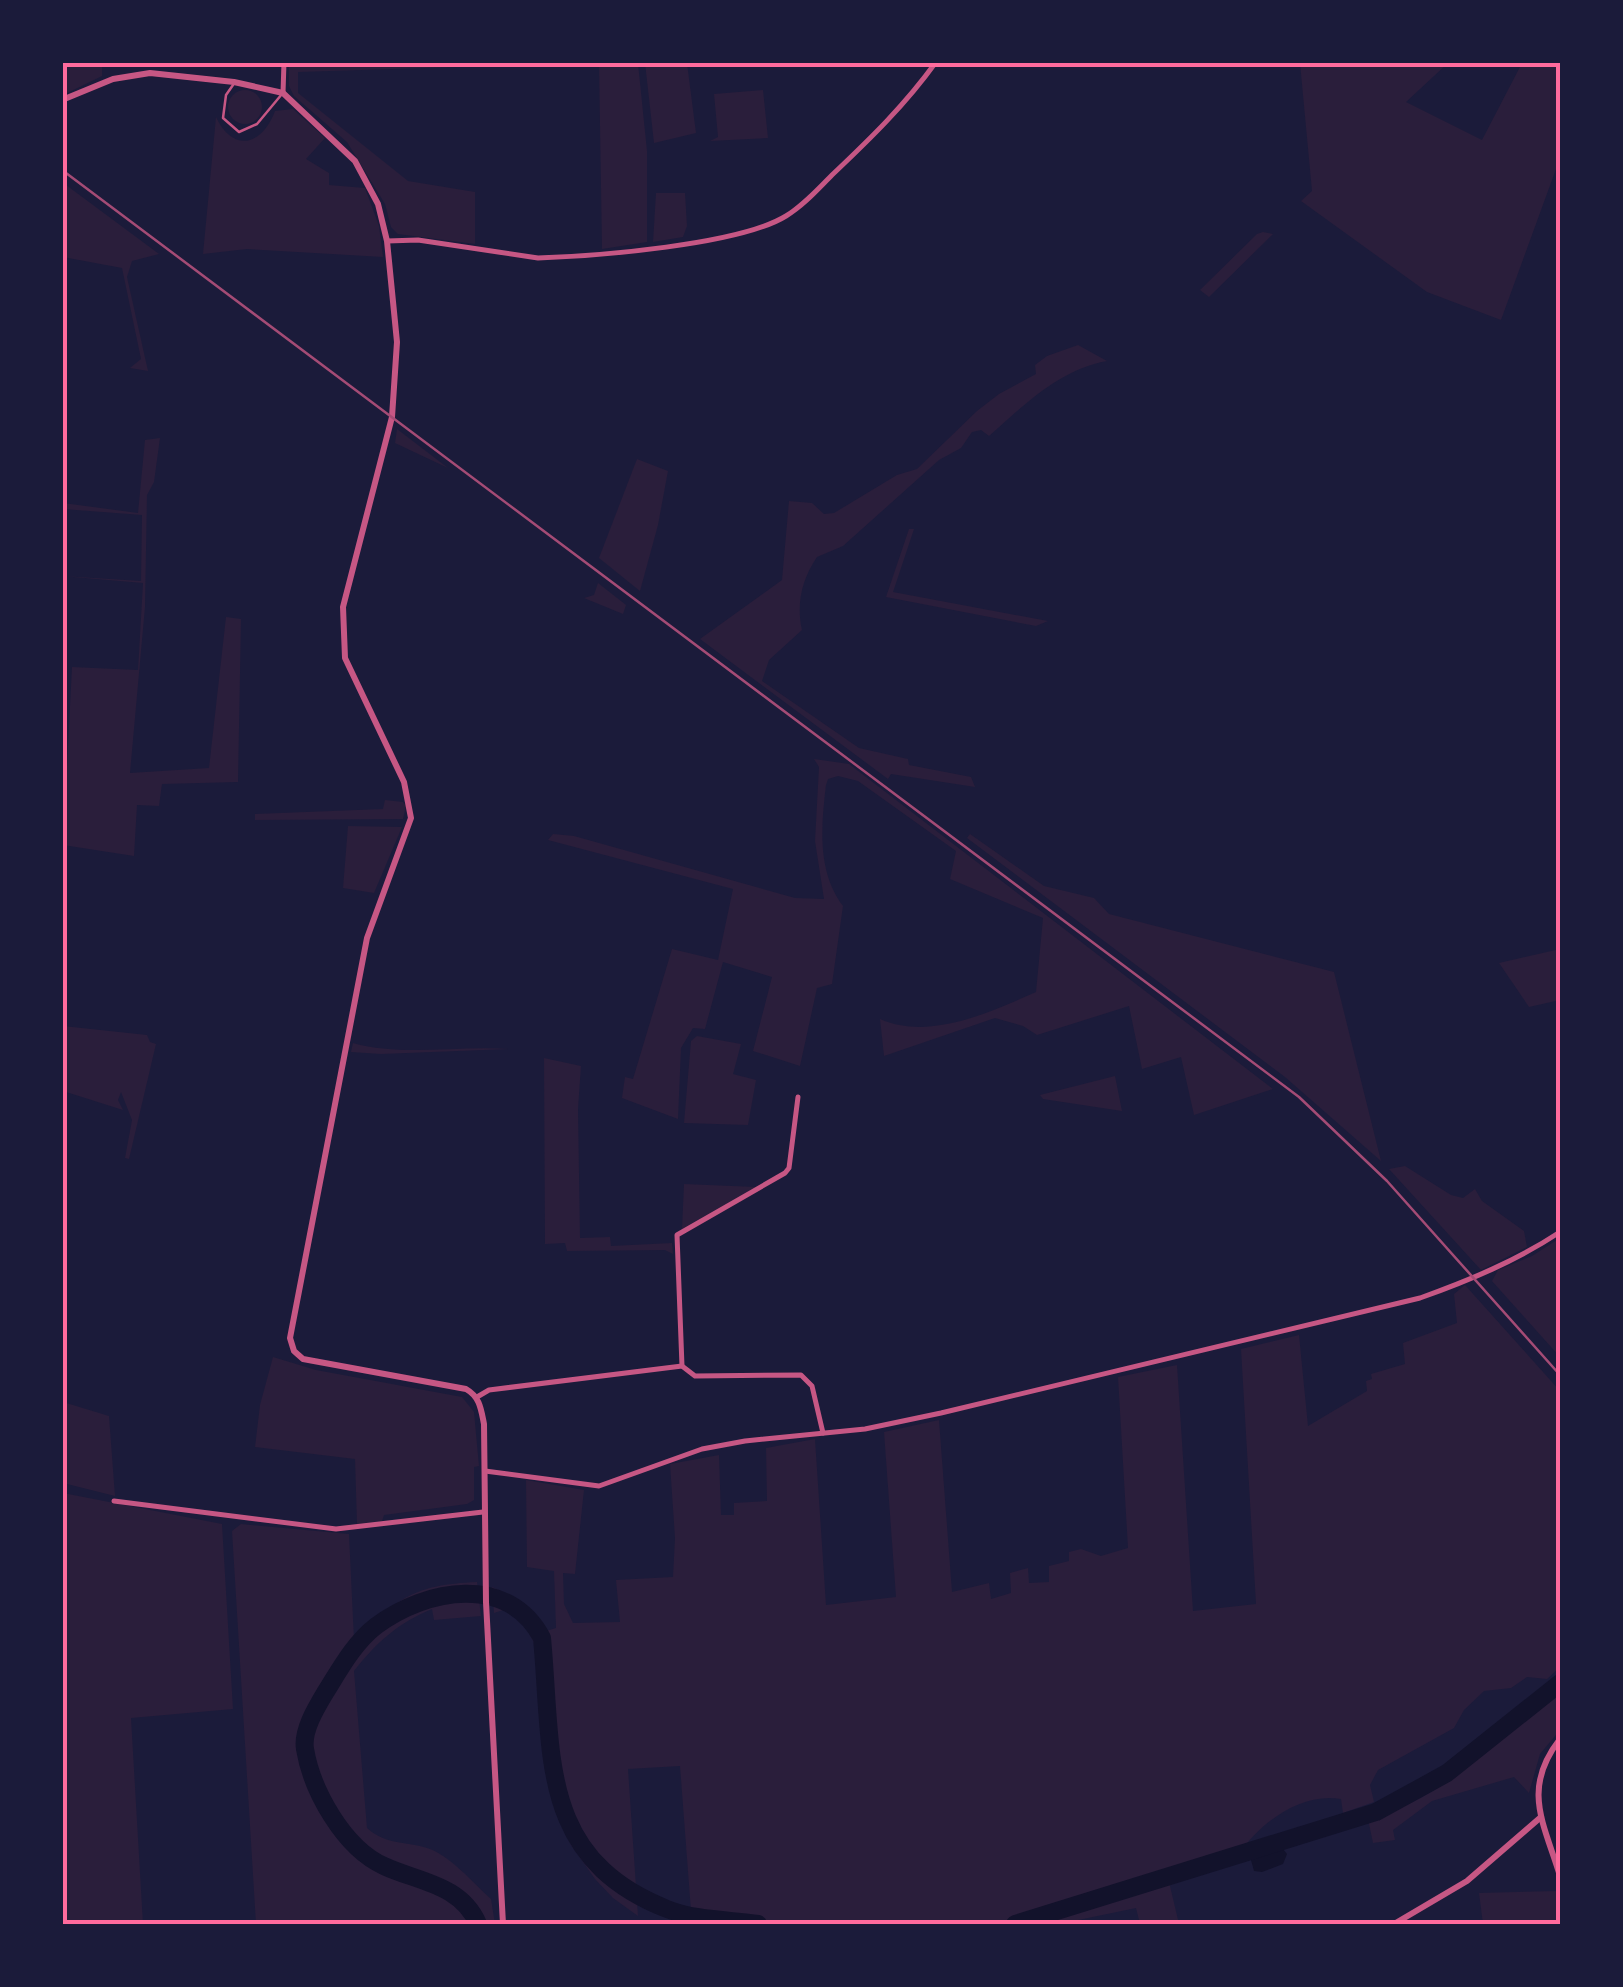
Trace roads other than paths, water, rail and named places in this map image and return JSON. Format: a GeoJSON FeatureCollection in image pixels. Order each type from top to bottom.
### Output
{"type":"FeatureCollection","features":[{"type":"Feature","properties":{"kind":"street"},"geometry":{"type":"LineString","coordinates":[[283,93],[284,62]]}},
{"type":"Feature","properties":{"kind":"street"},"geometry":{"type":"LineString","coordinates":[[387,241],[418,240],[556,258],[668,245],[766,226],[798,207],[901,109],[936,62]]}},
{"type":"Feature","properties":{"kind":"street"},"geometry":{"type":"LineString","coordinates":[[62,100],[113,78],[150,73],[234,82],[283,93],[355,162],[378,204],[387,241],[397,342],[392,417],[343,607],[345,658],[404,782],[411,818],[367,938],[290,1343],[296,1354],[308,1360],[466,1389],[477,1398],[484,1424],[485,1588],[504,1924]]}},
{"type":"Feature","properties":{"kind":"street"},"geometry":{"type":"LineString","coordinates":[[682,1366],[678,1234],[785,1173],[789,1168],[798,1097]]}},
{"type":"Feature","properties":{"kind":"street"},"geometry":{"type":"LineString","coordinates":[[485,1471],[599,1486],[702,1449],[865,1429],[941,1414],[1364,1313],[1474,1278],[1560,1232]]}},
{"type":"Feature","properties":{"kind":"street"},"geometry":{"type":"LineString","coordinates":[[477,1398],[489,1390],[682,1366],[695,1376],[801,1375],[812,1386],[823,1433]]}},
{"type":"Feature","properties":{"kind":"street"},"geometry":{"type":"LineString","coordinates":[[114,1501],[336,1529],[483,1512]]}},
{"type":"Feature","properties":{"kind":"street"},"geometry":{"type":"LineString","coordinates":[[1560,1740],[1539,1777],[1537,1800],[1560,1876]]}},
{"type":"Feature","properties":{"kind":"street"},"geometry":{"type":"LineString","coordinates":[[1394,1924],[1467,1881],[1541,1817]]}},
{"type":"Feature","properties":{"kind":"lane"},"geometry":{"type":"LineString","coordinates":[[234,82],[226,95],[224,118],[239,132],[257,124],[283,93]]}},
{"type":"Feature","properties":{"kind":"waterway"},"geometry":{"type":"LineString","coordinates":[[478,1924],[461,1900],[450,1892],[384,1866],[356,1846],[323,1800],[305,1749],[310,1720],[321,1699],[368,1633],[396,1613],[419,1603],[465,1594],[488,1596],[509,1604],[527,1618],[542,1638],[552,1762],[560,1799],[574,1832],[595,1862],[625,1888],[667,1909],[700,1918],[758,1924]]}},
{"type":"Feature","properties":{"kind":"waterway"},"geometry":{"type":"LineString","coordinates":[[1015,1924],[1376,1812],[1447,1773],[1560,1683]]}},
{"type":"Feature","properties":{"kind":"railway"},"geometry":{"type":"LineString","coordinates":[[62,170],[1299,1097],[1387,1181],[1560,1375]]}}]}
